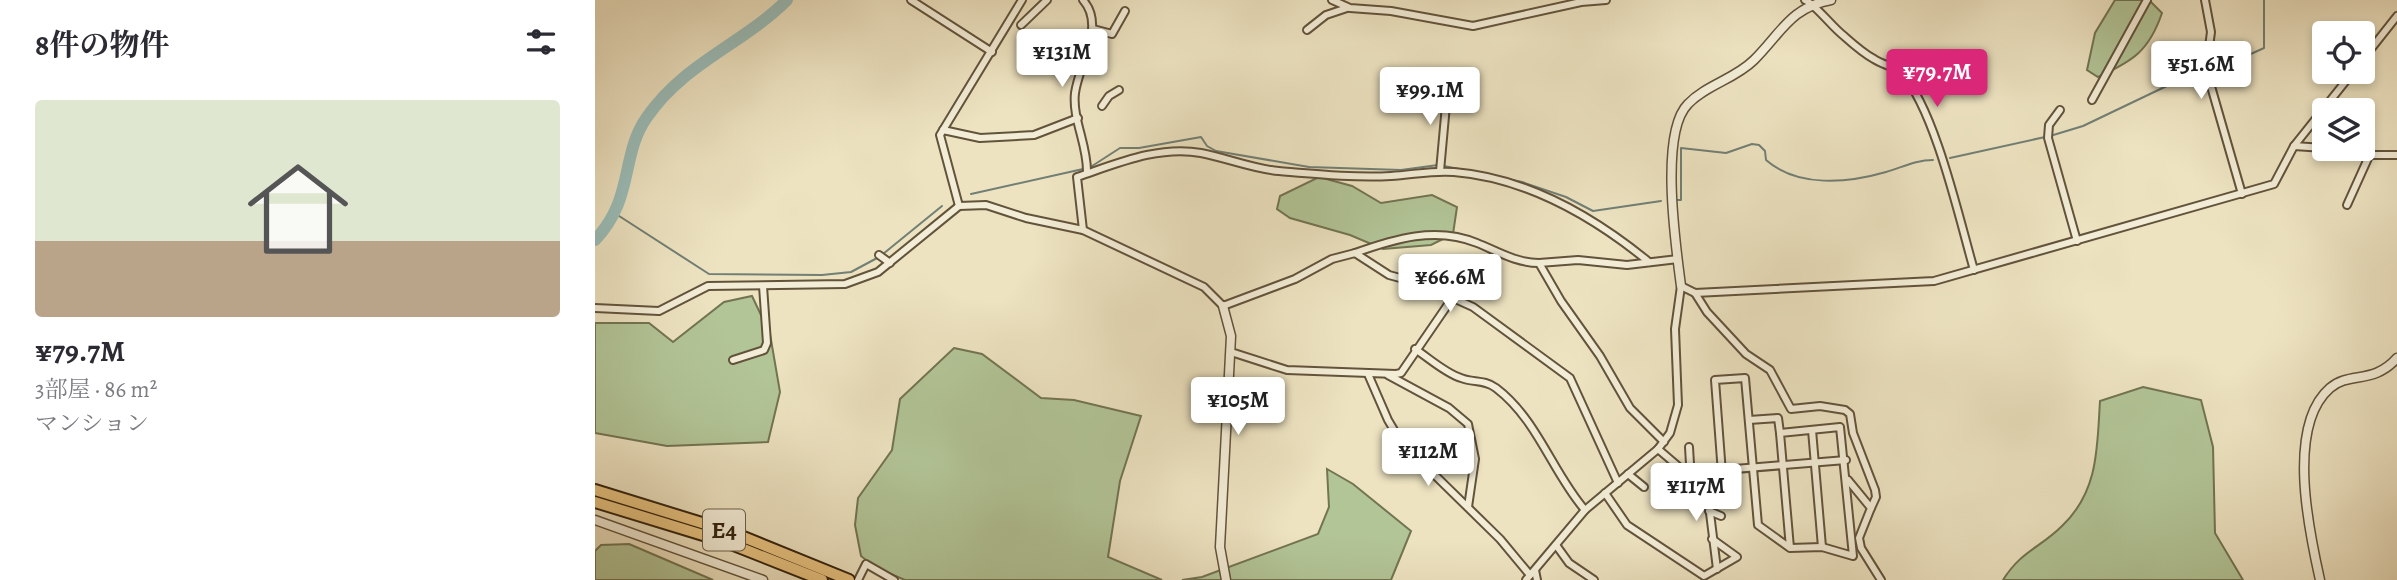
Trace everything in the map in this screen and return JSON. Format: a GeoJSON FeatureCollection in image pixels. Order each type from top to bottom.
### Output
{"type":"FeatureCollection","features":[{"type":"Feature","properties":{"kind":"highway","name":"E4"},"geometry":{"type":"LineString","coordinates":[[595,490],[731,532],[849,580]]}},
{"type":"Feature","properties":{"kind":"highway","name":"E4"},"geometry":{"type":"LineString","coordinates":[[595,502],[726,542],[822,580]]}},
{"type":"Feature","properties":{"kind":"street"},"geometry":{"type":"LineString","coordinates":[[911,0],[992,52]]}},
{"type":"Feature","properties":{"kind":"street"},"geometry":{"type":"LineString","coordinates":[[958,206],[941,143],[943,130],[1022,0]]}},
{"type":"Feature","properties":{"kind":"street"},"geometry":{"type":"LineString","coordinates":[[1021,25],[1047,0]]}},
{"type":"Feature","properties":{"kind":"street"},"geometry":{"type":"LineString","coordinates":[[1083,0],[1091,13],[1093,29],[1076,91],[1088,158],[1087,173]]}},
{"type":"Feature","properties":{"kind":"street"},"geometry":{"type":"LineString","coordinates":[[1332,0],[1349,8]]}},
{"type":"Feature","properties":{"kind":"street"},"geometry":{"type":"LineString","coordinates":[[1307,30],[1326,15],[1349,8],[1391,11],[1473,26],[1581,2],[1606,0]]}},
{"type":"Feature","properties":{"kind":"street"},"geometry":{"type":"LineString","coordinates":[[1368,374],[1401,442],[1468,507],[1532,576],[1585,510],[1658,449],[1673,425],[1678,405],[1675,329],[1681,286],[1672,190],[1675,134],[1682,110],[1693,99],[1736,75],[1788,20],[1809,2],[1831,0]]}},
{"type":"Feature","properties":{"kind":"street"},"geometry":{"type":"LineString","coordinates":[[2092,100],[2147,0]]}},
{"type":"Feature","properties":{"kind":"street"},"geometry":{"type":"LineString","coordinates":[[2205,0],[2211,32],[2206,58],[2208,78],[2242,194]]}},
{"type":"Feature","properties":{"kind":"street"},"geometry":{"type":"LineString","coordinates":[[1809,2],[1839,33],[1870,57],[1893,68],[1904,77],[1923,111],[1941,156],[1974,270]]}},
{"type":"Feature","properties":{"kind":"street"},"geometry":{"type":"LineString","coordinates":[[1018,9],[1028,16]]}},
{"type":"Feature","properties":{"kind":"street"},"geometry":{"type":"LineString","coordinates":[[1093,29],[1112,34],[1125,11]]}},
{"type":"Feature","properties":{"kind":"street"},"geometry":{"type":"LineString","coordinates":[[2375,44],[2397,16]]}},
{"type":"Feature","properties":{"kind":"street"},"geometry":{"type":"LineString","coordinates":[[1681,286],[1695,293],[1934,281],[2242,194],[2274,184],[2294,146],[2343,84]]}},
{"type":"Feature","properties":{"kind":"street"},"geometry":{"type":"LineString","coordinates":[[1102,106],[1109,96],[1119,90]]}},
{"type":"Feature","properties":{"kind":"street"},"geometry":{"type":"LineString","coordinates":[[1440,167],[1447,94]]}},
{"type":"Feature","properties":{"kind":"street"},"geometry":{"type":"LineString","coordinates":[[2060,110],[2048,135],[2077,241]]}},
{"type":"Feature","properties":{"kind":"street"},"geometry":{"type":"LineString","coordinates":[[943,130],[980,138],[1034,135],[1079,118]]}},
{"type":"Feature","properties":{"kind":"street"},"geometry":{"type":"LineString","coordinates":[[2294,146],[2312,147]]}},
{"type":"Feature","properties":{"kind":"street"},"geometry":{"type":"LineString","coordinates":[[1083,230],[1077,177],[1105,164],[1184,152],[1277,171],[1389,176],[1440,167],[1486,177],[1569,206],[1607,228],[1649,262]]}},
{"type":"Feature","properties":{"kind":"street"},"geometry":{"type":"LineString","coordinates":[[2375,154],[2397,155]]}},
{"type":"Feature","properties":{"kind":"street"},"geometry":{"type":"LineString","coordinates":[[2347,205],[2367,161]]}},
{"type":"Feature","properties":{"kind":"street"},"geometry":{"type":"LineString","coordinates":[[595,308],[659,311],[708,286],[845,284],[878,272],[958,206],[986,205],[1026,218],[1083,230],[1203,287],[1223,306],[1231,329],[1220,547],[1226,580]]}},
{"type":"Feature","properties":{"kind":"street"},"geometry":{"type":"LineString","coordinates":[[1223,306],[1295,279],[1332,259],[1403,238],[1442,234],[1474,242],[1527,263],[1577,260],[1626,265],[1678,259]]}},
{"type":"Feature","properties":{"kind":"street"},"geometry":{"type":"LineString","coordinates":[[1355,253],[1389,275],[1422,284],[1451,300],[1473,307],[1570,378],[1618,483]]}},
{"type":"Feature","properties":{"kind":"street"},"geometry":{"type":"LineString","coordinates":[[879,254],[887,262]]}},
{"type":"Feature","properties":{"kind":"street"},"geometry":{"type":"LineString","coordinates":[[1539,263],[1561,301],[1600,355],[1630,408],[1664,442]]}},
{"type":"Feature","properties":{"kind":"street"},"geometry":{"type":"LineString","coordinates":[[733,360],[764,350],[767,342],[763,286]]}},
{"type":"Feature","properties":{"kind":"street"},"geometry":{"type":"LineString","coordinates":[[1695,293],[1707,312],[1746,354],[1770,370],[1791,409],[1820,407],[1845,410],[1850,414],[1853,433],[1867,461],[1876,497],[1859,538],[1861,548],[1881,580]]}},
{"type":"Feature","properties":{"kind":"street"},"geometry":{"type":"LineString","coordinates":[[1231,352],[1278,368],[1388,375],[1401,373],[1451,300]]}},
{"type":"Feature","properties":{"kind":"street"},"geometry":{"type":"LineString","coordinates":[[1415,349],[1459,378],[1486,382],[1499,391],[1528,422],[1556,463],[1569,492],[1585,510]]}},
{"type":"Feature","properties":{"kind":"street"},"geometry":{"type":"LineString","coordinates":[[2321,580],[2303,479],[2316,405],[2332,386],[2373,377],[2397,358]]}},
{"type":"Feature","properties":{"kind":"street"},"geometry":{"type":"LineString","coordinates":[[1388,375],[1449,408],[1468,424],[1475,459],[1468,507]]}},
{"type":"Feature","properties":{"kind":"street"},"geometry":{"type":"LineString","coordinates":[[1724,500],[1715,380],[1745,377],[1758,525],[1790,548],[1822,547],[1853,556],[1846,460],[1840,427],[1780,433]]}},
{"type":"Feature","properties":{"kind":"street"},"geometry":{"type":"LineString","coordinates":[[1749,420],[1778,418],[1790,548]]}},
{"type":"Feature","properties":{"kind":"street"},"geometry":{"type":"LineString","coordinates":[[1812,430],[1822,547]]}},
{"type":"Feature","properties":{"kind":"street"},"geometry":{"type":"LineString","coordinates":[[1686,473],[1690,464],[1689,447]]}},
{"type":"Feature","properties":{"kind":"street"},"geometry":{"type":"LineString","coordinates":[[1658,449],[1708,497],[1717,569]]}},
{"type":"Feature","properties":{"kind":"street"},"geometry":{"type":"LineString","coordinates":[[1686,473],[1846,460]]}},
{"type":"Feature","properties":{"kind":"street"},"geometry":{"type":"LineString","coordinates":[[1628,474],[1644,487]]}},
{"type":"Feature","properties":{"kind":"street"},"geometry":{"type":"LineString","coordinates":[[1847,478],[1871,508]]}},
{"type":"Feature","properties":{"kind":"street"},"geometry":{"type":"LineString","coordinates":[[1605,494],[1627,525],[1704,576],[1737,557],[1712,539]]}},
{"type":"Feature","properties":{"kind":"street"},"geometry":{"type":"LineString","coordinates":[[1709,511],[1721,516]]}},
{"type":"Feature","properties":{"kind":"street"},"geometry":{"type":"LineString","coordinates":[[595,520],[763,580]]}},
{"type":"Feature","properties":{"kind":"street"},"geometry":{"type":"LineString","coordinates":[[1556,545],[1569,563],[1594,580]]}},
{"type":"Feature","properties":{"kind":"street"},"geometry":{"type":"LineString","coordinates":[[859,580],[866,564],[894,580]]}},
{"type":"Feature","properties":{"kind":"green space"},"geometry":{"type":"Polygon","coordinates":[[[2115,0],[2149,0],[2162,13],[2151,37],[2138,53],[2121,66],[2098,77],[2087,70],[2095,33],[2115,0]]]}},
{"type":"Feature","properties":{"kind":"green space"},"geometry":{"type":"Polygon","coordinates":[[[1319,177],[1352,186],[1381,203],[1432,195],[1457,207],[1453,234],[1431,245],[1383,249],[1350,235],[1290,218],[1277,209],[1280,196],[1319,177]]]}},
{"type":"Feature","properties":{"kind":"green space"},"geometry":{"type":"Polygon","coordinates":[[[752,296],[770,334],[780,392],[768,442],[667,446],[595,433],[595,323],[649,323],[673,342],[724,302],[752,296]]]}},
{"type":"Feature","properties":{"kind":"green space"},"geometry":{"type":"Polygon","coordinates":[[[954,348],[982,354],[1041,398],[1074,400],[1141,416],[1120,481],[1108,557],[1162,580],[905,580],[876,568],[861,556],[855,525],[858,498],[892,450],[900,399],[954,348]]]}},
{"type":"Feature","properties":{"kind":"green space"},"geometry":{"type":"Polygon","coordinates":[[[2143,387],[2201,400],[2213,447],[2215,533],[2243,580],[2003,580],[2017,562],[2062,526],[2083,498],[2094,468],[2100,401],[2143,387]]]}},
{"type":"Feature","properties":{"kind":"green space"},"geometry":{"type":"Polygon","coordinates":[[[1327,469],[1353,484],[1411,531],[1391,580],[1182,580],[1202,577],[1318,534],[1329,507],[1327,469]]]}},
{"type":"Feature","properties":{"kind":"green space"},"geometry":{"type":"Polygon","coordinates":[[[629,544],[713,580],[595,580],[595,551],[601,545],[629,544]]]}},
{"type":"Feature","properties":{"kind":"waterway"},"geometry":{"type":"LineString","coordinates":[[595,240],[616,208],[639,131],[662,98],[678,82],[752,29],[787,0]]}},
{"type":"Feature","properties":{"kind":"waterway"},"geometry":{"type":"LineString","coordinates":[[2211,72],[2264,48],[2264,0]]}},
{"type":"Feature","properties":{"kind":"waterway"},"geometry":{"type":"LineString","coordinates":[[2050,136],[2083,126],[2196,72],[2205,72]]}},
{"type":"Feature","properties":{"kind":"waterway"},"geometry":{"type":"LineString","coordinates":[[1089,168],[1120,148],[1139,148],[1201,137],[1207,146],[1216,151],[1309,167],[1401,170],[1438,165]]}},
{"type":"Feature","properties":{"kind":"waterway"},"geometry":{"type":"LineString","coordinates":[[1950,158],[2045,137]]}},
{"type":"Feature","properties":{"kind":"waterway"},"geometry":{"type":"LineString","coordinates":[[1677,200],[1681,200],[1681,148],[1726,153],[1752,144],[1759,145],[1765,151],[1766,160],[1779,169],[1793,175],[1824,181],[1856,179],[1915,162],[1933,160]]}},
{"type":"Feature","properties":{"kind":"waterway"},"geometry":{"type":"LineString","coordinates":[[1444,166],[1522,182],[1566,197],[1593,211],[1661,201]]}},
{"type":"Feature","properties":{"kind":"waterway"},"geometry":{"type":"LineString","coordinates":[[971,194],[1083,169]]}},
{"type":"Feature","properties":{"kind":"waterway"},"geometry":{"type":"LineString","coordinates":[[883,254],[942,206]]}},
{"type":"Feature","properties":{"kind":"waterway"},"geometry":{"type":"LineString","coordinates":[[616,214],[709,274],[822,275],[851,272],[879,257]]}}]}
